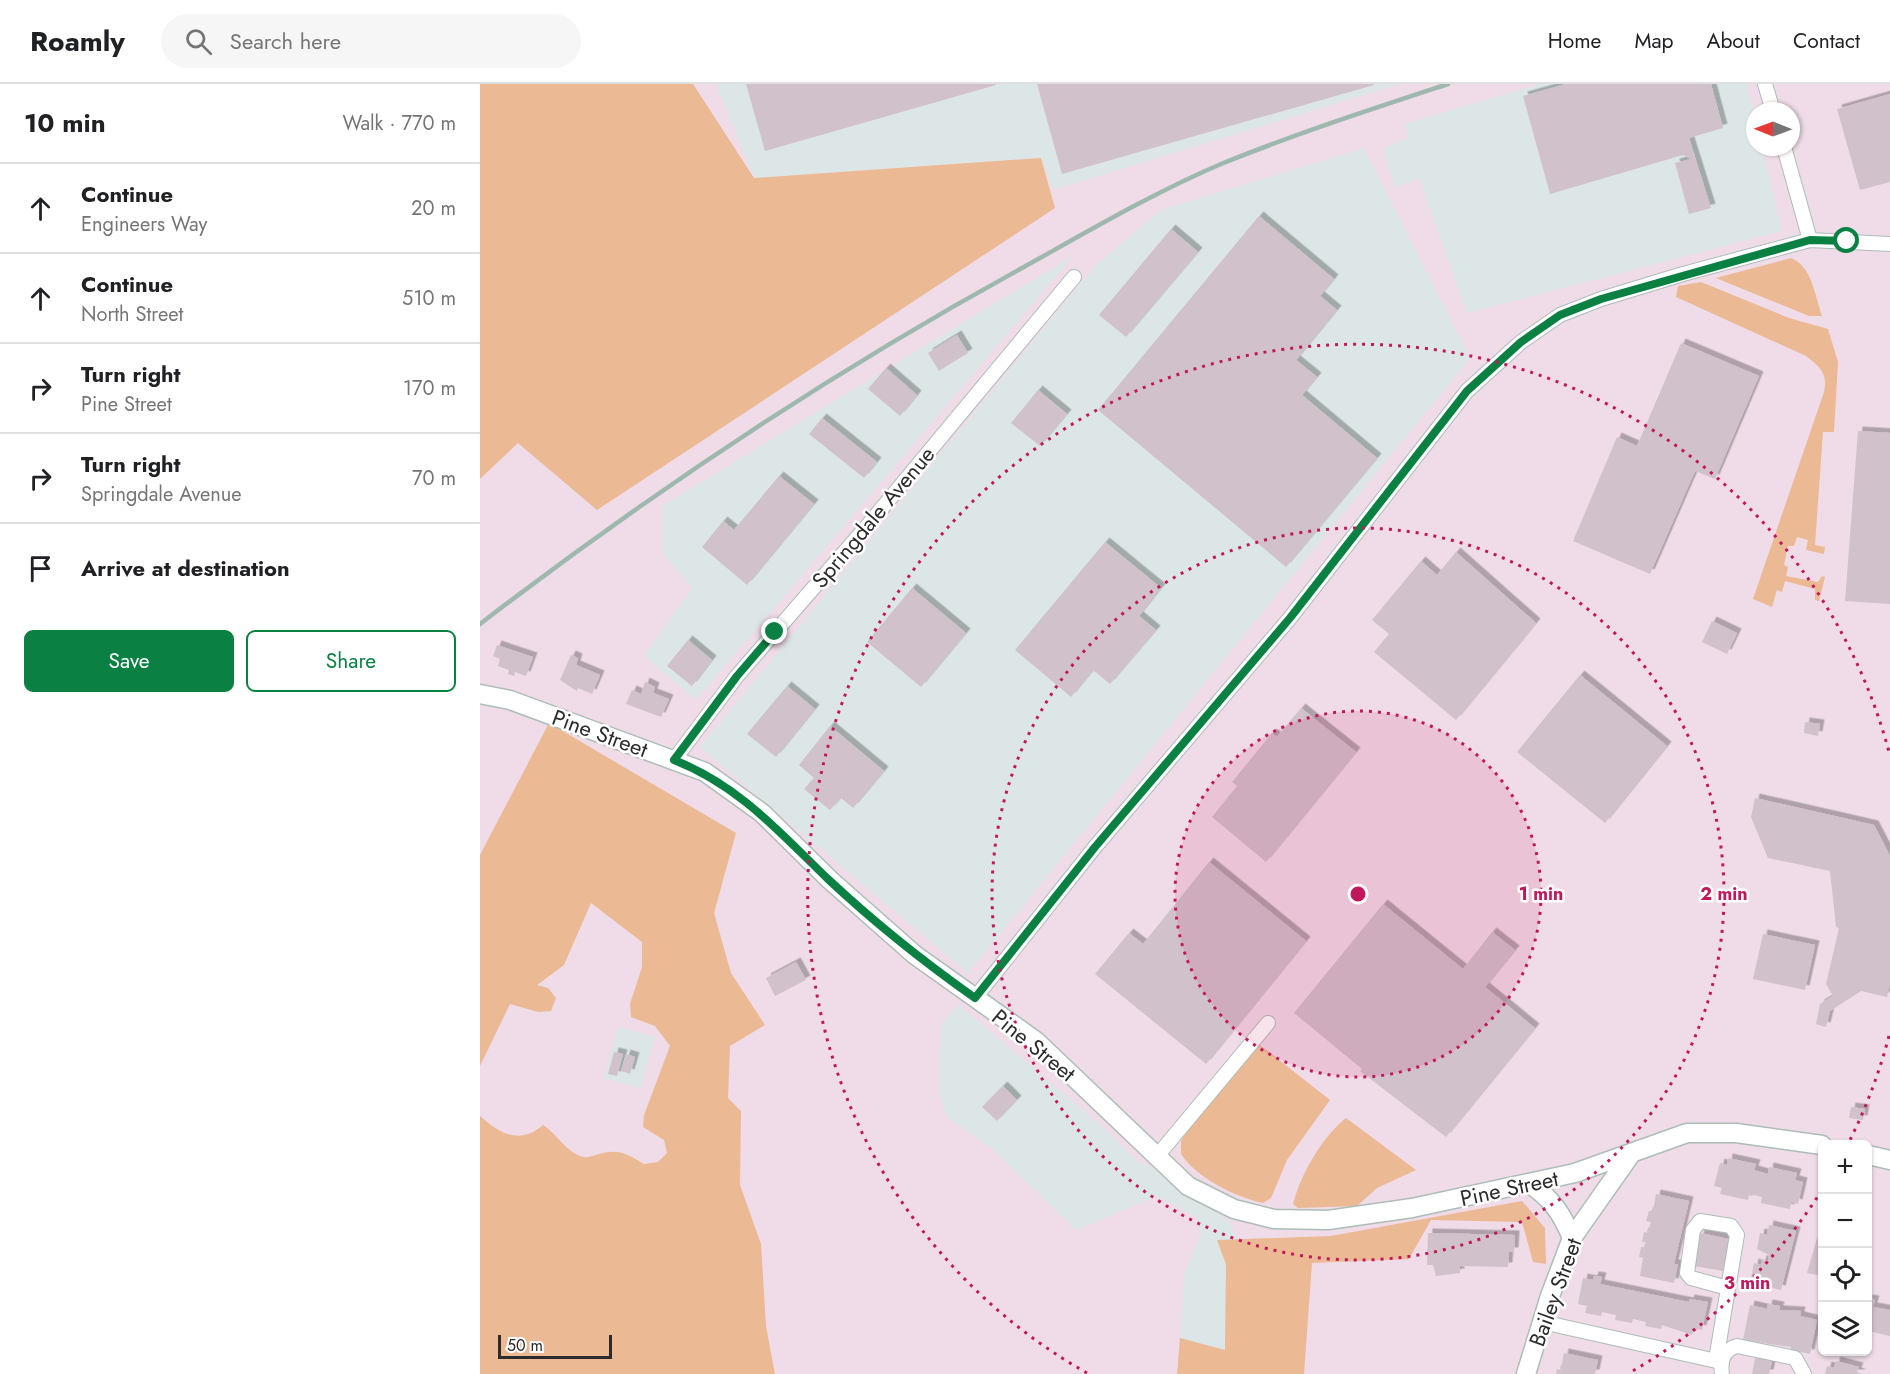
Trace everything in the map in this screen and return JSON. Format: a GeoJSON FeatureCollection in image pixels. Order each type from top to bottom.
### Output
{"type":"FeatureCollection","features":[{"type":"Feature","properties":{"kind":"street"},"geometry":{"type":"LineString","coordinates":[[1766,84],[1771,102]]}},
{"type":"Feature","properties":{"kind":"street"},"geometry":{"type":"LineString","coordinates":[[1787,156],[1810,240]]}},
{"type":"Feature","properties":{"kind":"street"},"geometry":{"type":"LineString","coordinates":[[975,998],[1095,847],[1290,618],[1467,391],[1495,363],[1560,315],[1601,299],[1810,240],[1890,244]]}},
{"type":"Feature","properties":{"kind":"street","name":"Springdale Avenue"},"geometry":{"type":"LineString","coordinates":[[674,760],[737,676],[868,525],[1074,277]]}},
{"type":"Feature","properties":{"kind":"street","name":"Pine Street"},"geometry":{"type":"LineString","coordinates":[[480,694],[510,700],[705,772],[762,813],[830,880],[915,956],[1036,1041],[1188,1186],[1234,1209],[1274,1219],[1338,1219],[1412,1208],[1575,1173],[1687,1133],[1736,1133],[1818,1144]]}},
{"type":"Feature","properties":{"kind":"street"},"geometry":{"type":"LineString","coordinates":[[1158,1155],[1268,1023]]}},
{"type":"Feature","properties":{"kind":"street","name":"Bailey Street"},"geometry":{"type":"LineString","coordinates":[[1526,1374],[1572,1238],[1631,1154]]}},
{"type":"Feature","properties":{"kind":"street"},"geometry":{"type":"LineString","coordinates":[[1872,1156],[1890,1160]]}},
{"type":"Feature","properties":{"kind":"street"},"geometry":{"type":"LineString","coordinates":[[1530,1184],[1545,1194],[1562,1212],[1572,1238]]}},
{"type":"Feature","properties":{"kind":"street"},"geometry":{"type":"LineString","coordinates":[[1720,1365],[1728,1288],[1737,1232],[1731,1226],[1700,1221],[1693,1230],[1687,1273],[1691,1278],[1728,1288]]}},
{"type":"Feature","properties":{"kind":"street"},"geometry":{"type":"LineString","coordinates":[[1542,1322],[1720,1365]]}},
{"type":"Feature","properties":{"kind":"street"},"geometry":{"type":"LineString","coordinates":[[1720,1365],[1727,1351],[1737,1346],[1795,1358],[1804,1374]]}},
{"type":"Feature","properties":{"kind":"shaded area"},"geometry":{"type":"Polygon","coordinates":[[[480,84],[693,84],[754,178],[1041,158],[1055,208],[597,510],[518,443],[480,479],[480,84]]]}},
{"type":"Feature","properties":{"kind":"shaded area"},"geometry":{"type":"Polygon","coordinates":[[[716,84],[1400,84],[1053,190],[1041,158],[754,178],[716,84]]]}},
{"type":"Feature","properties":{"kind":"shaded area"},"geometry":{"type":"Polygon","coordinates":[[[1540,84],[1747,84],[1751,102],[1746,102],[1746,156],[1764,156],[1782,231],[1467,313],[1419,178],[1395,188],[1383,148],[1408,138],[1404,124],[1540,84]]]}},
{"type":"Feature","properties":{"kind":"shaded area"},"geometry":{"type":"Polygon","coordinates":[[[1364,148],[1470,358],[968,973],[700,747],[1095,266],[1161,210],[1364,148]]]}},
{"type":"Feature","properties":{"kind":"shaded area"},"geometry":{"type":"Polygon","coordinates":[[[1074,255],[696,700],[644,656],[692,588],[662,553],[662,506],[1074,255]]]}},
{"type":"Feature","properties":{"kind":"shaded area"},"geometry":{"type":"Polygon","coordinates":[[[1791,258],[1804,268],[1808,275],[1822,316],[1809,316],[1716,278],[1791,258]]]}},
{"type":"Feature","properties":{"kind":"shaded area"},"geometry":{"type":"Polygon","coordinates":[[[1701,282],[1789,318],[1828,329],[1838,362],[1834,432],[1823,432],[1815,545],[1825,547],[1824,554],[1806,550],[1808,540],[1797,537],[1794,546],[1788,546],[1784,565],[1788,567],[1786,576],[1818,582],[1822,576],[1825,577],[1819,601],[1815,600],[1815,589],[1785,581],[1782,592],[1777,590],[1772,607],[1753,599],[1824,392],[1824,375],[1819,367],[1806,356],[1676,297],[1678,286],[1701,282]]]}},
{"type":"Feature","properties":{"kind":"shaded area"},"geometry":{"type":"Polygon","coordinates":[[[549,723],[736,833],[714,913],[731,973],[765,1025],[730,1046],[728,1098],[741,1111],[740,1185],[761,1244],[766,1326],[775,1374],[480,1374],[480,1116],[495,1128],[510,1135],[526,1135],[543,1125],[572,1152],[583,1157],[616,1152],[626,1154],[644,1164],[658,1162],[667,1153],[664,1140],[643,1127],[644,1115],[670,1046],[655,1026],[631,1017],[630,1004],[642,967],[642,942],[591,903],[564,965],[537,985],[548,988],[556,998],[551,1011],[538,1012],[510,1004],[480,1066],[480,855],[549,723]]]}},
{"type":"Feature","properties":{"kind":"shaded area"},"geometry":{"type":"Polygon","coordinates":[[[958,1004],[1103,1127],[1140,1164],[1147,1164],[1230,1222],[1237,1239],[1217,1241],[1226,1264],[1225,1350],[1180,1338],[1184,1274],[1201,1233],[1196,1217],[1157,1196],[1076,1230],[991,1148],[950,1119],[943,1108],[939,1091],[941,1025],[958,1004]]]}},
{"type":"Feature","properties":{"kind":"shaded area"},"geometry":{"type":"Polygon","coordinates":[[[618,1027],[655,1037],[641,1088],[604,1078],[618,1027]]]}},
{"type":"Feature","properties":{"kind":"shaded area"},"geometry":{"type":"Polygon","coordinates":[[[1260,1045],[1330,1100],[1287,1160],[1271,1198],[1263,1203],[1218,1185],[1197,1171],[1181,1154],[1181,1141],[1188,1129],[1260,1045]]]}},
{"type":"Feature","properties":{"kind":"shaded area"},"geometry":{"type":"Polygon","coordinates":[[[1346,1118],[1416,1170],[1377,1188],[1357,1206],[1298,1208],[1293,1204],[1307,1169],[1329,1135],[1346,1118]]]}},
{"type":"Feature","properties":{"kind":"shaded area"},"geometry":{"type":"Polygon","coordinates":[[[1522,1201],[1545,1228],[1546,1264],[1533,1262],[1522,1222],[1431,1220],[1409,1259],[1312,1263],[1304,1374],[1177,1374],[1180,1338],[1225,1350],[1226,1264],[1217,1240],[1331,1236],[1522,1201]]]}},
{"type":"Feature","properties":{"kind":"building"},"geometry":{"type":"Polygon","coordinates":[[[746,84],[996,84],[996,85],[765,151],[746,84]]]}},
{"type":"Feature","properties":{"kind":"building"},"geometry":{"type":"Polygon","coordinates":[[[1037,84],[1374,84],[1374,85],[1062,174],[1037,84]]]}},
{"type":"Feature","properties":{"kind":"building"},"geometry":{"type":"Polygon","coordinates":[[[1566,84],[1711,84],[1723,128],[1689,138],[1711,208],[1689,214],[1675,163],[1691,159],[1683,155],[1550,194],[1523,96],[1566,84]]]}},
{"type":"Feature","properties":{"kind":"building"},"geometry":{"type":"Polygon","coordinates":[[[1890,94],[1890,182],[1860,190],[1837,109],[1890,94]]]}},
{"type":"Feature","properties":{"kind":"building"},"geometry":{"type":"Polygon","coordinates":[[[1259,216],[1334,279],[1320,296],[1337,310],[1296,360],[1317,377],[1302,395],[1377,458],[1286,567],[1098,410],[1259,216]]]}},
{"type":"Feature","properties":{"kind":"building"},"geometry":{"type":"Polygon","coordinates":[[[1171,229],[1198,252],[1126,337],[1099,315],[1171,229]]]}},
{"type":"Feature","properties":{"kind":"building"},"geometry":{"type":"Polygon","coordinates":[[[957,335],[968,353],[939,371],[928,353],[957,335]]]}},
{"type":"Feature","properties":{"kind":"building"},"geometry":{"type":"Polygon","coordinates":[[[1681,343],[1759,376],[1715,479],[1695,471],[1650,574],[1573,541],[1617,437],[1637,446],[1681,343]]]}},
{"type":"Feature","properties":{"kind":"building"},"geometry":{"type":"Polygon","coordinates":[[[886,368],[917,395],[900,416],[868,389],[886,368]]]}},
{"type":"Feature","properties":{"kind":"building"},"geometry":{"type":"Polygon","coordinates":[[[1038,390],[1067,414],[1040,446],[1011,423],[1038,390]]]}},
{"type":"Feature","properties":{"kind":"building"},"geometry":{"type":"Polygon","coordinates":[[[822,418],[877,462],[864,478],[809,434],[822,418]]]}},
{"type":"Feature","properties":{"kind":"building"},"geometry":{"type":"Polygon","coordinates":[[[1858,431],[1890,433],[1890,604],[1845,601],[1858,431]]]}},
{"type":"Feature","properties":{"kind":"building"},"geometry":{"type":"Polygon","coordinates":[[[779,476],[814,504],[747,585],[702,547],[723,521],[734,530],[779,476]]]}},
{"type":"Feature","properties":{"kind":"building"},"geometry":{"type":"Polygon","coordinates":[[[1105,542],[1161,588],[1139,616],[1156,630],[1110,684],[1093,670],[1071,697],[1015,650],[1105,542]]]}},
{"type":"Feature","properties":{"kind":"building"},"geometry":{"type":"Polygon","coordinates":[[[1456,552],[1536,623],[1456,720],[1374,652],[1389,634],[1372,620],[1421,561],[1437,575],[1456,552]]]}},
{"type":"Feature","properties":{"kind":"building"},"geometry":{"type":"Polygon","coordinates":[[[912,588],[966,633],[921,687],[867,642],[912,588]]]}},
{"type":"Feature","properties":{"kind":"building"},"geometry":{"type":"Polygon","coordinates":[[[1712,621],[1737,633],[1727,654],[1702,642],[1712,621]]]}},
{"type":"Feature","properties":{"kind":"building"},"geometry":{"type":"Polygon","coordinates":[[[688,640],[712,660],[692,686],[667,666],[688,640]]]}},
{"type":"Feature","properties":{"kind":"building"},"geometry":{"type":"Polygon","coordinates":[[[497,645],[533,657],[526,676],[515,672],[514,676],[508,674],[509,670],[498,666],[500,659],[493,656],[497,645]]]}},
{"type":"Feature","properties":{"kind":"building"},"geometry":{"type":"Polygon","coordinates":[[[571,655],[578,658],[576,665],[600,675],[592,694],[578,688],[577,691],[560,680],[571,655]]]}},
{"type":"Feature","properties":{"kind":"building"},"geometry":{"type":"Polygon","coordinates":[[[1580,675],[1667,746],[1605,823],[1517,752],[1580,675]]]}},
{"type":"Feature","properties":{"kind":"building"},"geometry":{"type":"Polygon","coordinates":[[[645,682],[655,687],[653,693],[669,699],[661,717],[626,704],[632,690],[641,694],[645,682]]]}},
{"type":"Feature","properties":{"kind":"building"},"geometry":{"type":"Polygon","coordinates":[[[787,686],[815,709],[776,757],[747,734],[787,686]]]}},
{"type":"Feature","properties":{"kind":"building"},"geometry":{"type":"Polygon","coordinates":[[[1301,708],[1356,752],[1266,862],[1212,817],[1237,786],[1232,782],[1272,733],[1277,737],[1301,708]]]}},
{"type":"Feature","properties":{"kind":"building"},"geometry":{"type":"Polygon","coordinates":[[[1805,722],[1820,724],[1818,736],[1804,733],[1805,722]]]}},
{"type":"Feature","properties":{"kind":"building"},"geometry":{"type":"Polygon","coordinates":[[[830,726],[884,771],[853,808],[841,798],[830,810],[804,789],[814,778],[799,765],[830,726]]]}},
{"type":"Feature","properties":{"kind":"building"},"geometry":{"type":"Polygon","coordinates":[[[1755,798],[1874,825],[1890,856],[1890,984],[1887,997],[1861,991],[1830,1011],[1826,1027],[1816,1024],[1820,1004],[1833,996],[1826,984],[1839,928],[1836,927],[1830,871],[1768,858],[1751,817],[1755,798]]]}},
{"type":"Feature","properties":{"kind":"building"},"geometry":{"type":"Polygon","coordinates":[[[1209,862],[1306,941],[1206,1064],[1095,974],[1129,933],[1143,944],[1209,862]]]}},
{"type":"Feature","properties":{"kind":"building"},"geometry":{"type":"Polygon","coordinates":[[[1383,904],[1463,969],[1492,932],[1515,950],[1485,987],[1535,1028],[1446,1137],[1360,1071],[1362,1069],[1294,1013],[1383,904]]]}},
{"type":"Feature","properties":{"kind":"building"},"geometry":{"type":"Polygon","coordinates":[[[1763,934],[1815,945],[1805,990],[1753,979],[1763,934]]]}},
{"type":"Feature","properties":{"kind":"building"},"geometry":{"type":"Polygon","coordinates":[[[796,962],[806,980],[775,996],[766,978],[796,962]]]}},
{"type":"Feature","properties":{"kind":"building"},"geometry":{"type":"Polygon","coordinates":[[[614,1052],[623,1054],[617,1076],[608,1074],[614,1052]]]}},
{"type":"Feature","properties":{"kind":"building"},"geometry":{"type":"Polygon","coordinates":[[[626,1054],[635,1057],[630,1074],[621,1071],[626,1054]]]}},
{"type":"Feature","properties":{"kind":"building"},"geometry":{"type":"Polygon","coordinates":[[[1003,1086],[1017,1100],[997,1121],[982,1107],[1003,1086]]]}},
{"type":"Feature","properties":{"kind":"building"},"geometry":{"type":"Polygon","coordinates":[[[1851,1107],[1865,1109],[1863,1120],[1849,1118],[1851,1107]]]}},
{"type":"Feature","properties":{"kind":"building"},"geometry":{"type":"Polygon","coordinates":[[[1728,1158],[1756,1164],[1754,1170],[1768,1174],[1769,1167],[1797,1173],[1795,1180],[1803,1182],[1798,1204],[1791,1202],[1790,1209],[1761,1203],[1762,1197],[1749,1194],[1748,1200],[1720,1194],[1722,1188],[1714,1186],[1720,1163],[1727,1165],[1728,1158]]]}},
{"type":"Feature","properties":{"kind":"building"},"geometry":{"type":"Polygon","coordinates":[[[1656,1194],[1689,1201],[1674,1264],[1678,1264],[1674,1283],[1640,1276],[1643,1258],[1639,1257],[1641,1247],[1645,1247],[1646,1242],[1642,1242],[1644,1232],[1648,1233],[1651,1222],[1646,1221],[1649,1211],[1653,1211],[1656,1194]]]}},
{"type":"Feature","properties":{"kind":"building"},"geometry":{"type":"Polygon","coordinates":[[[1769,1225],[1796,1231],[1781,1290],[1758,1285],[1759,1280],[1751,1278],[1754,1263],[1761,1265],[1762,1260],[1768,1261],[1769,1255],[1757,1249],[1760,1233],[1767,1235],[1769,1225]]]}},
{"type":"Feature","properties":{"kind":"building"},"geometry":{"type":"Polygon","coordinates":[[[1428,1233],[1515,1235],[1514,1252],[1509,1252],[1508,1267],[1460,1266],[1460,1273],[1436,1276],[1433,1265],[1427,1265],[1428,1233]]]}},
{"type":"Feature","properties":{"kind":"building"},"geometry":{"type":"Polygon","coordinates":[[[1700,1233],[1729,1239],[1723,1271],[1694,1266],[1700,1233]]]}},
{"type":"Feature","properties":{"kind":"building"},"geometry":{"type":"Polygon","coordinates":[[[1818,1235],[1818,1275],[1807,1273],[1818,1235]]]}},
{"type":"Feature","properties":{"kind":"building"},"geometry":{"type":"Polygon","coordinates":[[[1594,1276],[1602,1277],[1600,1284],[1689,1302],[1690,1299],[1708,1302],[1702,1330],[1694,1328],[1692,1335],[1662,1325],[1661,1329],[1645,1326],[1646,1322],[1633,1319],[1632,1323],[1615,1320],[1616,1315],[1602,1312],[1601,1316],[1585,1313],[1587,1306],[1578,1304],[1583,1278],[1593,1280],[1594,1276]]]}},
{"type":"Feature","properties":{"kind":"building"},"geometry":{"type":"Polygon","coordinates":[[[1872,1300],[1875,1300],[1873,1307],[1890,1310],[1890,1336],[1872,1332],[1872,1300]]]}},
{"type":"Feature","properties":{"kind":"building"},"geometry":{"type":"Polygon","coordinates":[[[1768,1304],[1780,1306],[1779,1310],[1801,1311],[1800,1316],[1817,1320],[1810,1354],[1791,1350],[1791,1347],[1743,1340],[1750,1305],[1767,1309],[1768,1304]]]}},
{"type":"Feature","properties":{"kind":"building"},"geometry":{"type":"Polygon","coordinates":[[[1564,1353],[1598,1360],[1595,1374],[1556,1374],[1557,1369],[1561,1370],[1564,1353]]]}},
{"type":"Feature","properties":{"kind":"building"},"geometry":{"type":"Polygon","coordinates":[[[1755,1358],[1772,1361],[1769,1374],[1752,1374],[1755,1358]]]}},
{"type":"Feature","properties":{"kind":"building"},"geometry":{"type":"Polygon","coordinates":[[[1836,1361],[1859,1367],[1857,1372],[1862,1374],[1825,1374],[1827,1366],[1834,1368],[1836,1361]]]}},
{"type":"Feature","properties":{"kind":"railway"},"geometry":{"type":"LineString","coordinates":[[480,624],[611,527],[744,436],[881,349],[1071,241],[1145,200],[1221,164],[1305,132],[1448,84]]}},
{"type":"Feature","properties":{"kind":"route"},"geometry":{"type":"LineString","coordinates":[[775,632],[737,676],[674,760],[705,772],[762,813],[830,880],[915,956],[975,998],[1095,847],[1290,618],[1467,391],[1495,363],[1560,315],[1601,299],[1810,240],[1847,241]]}}]}
